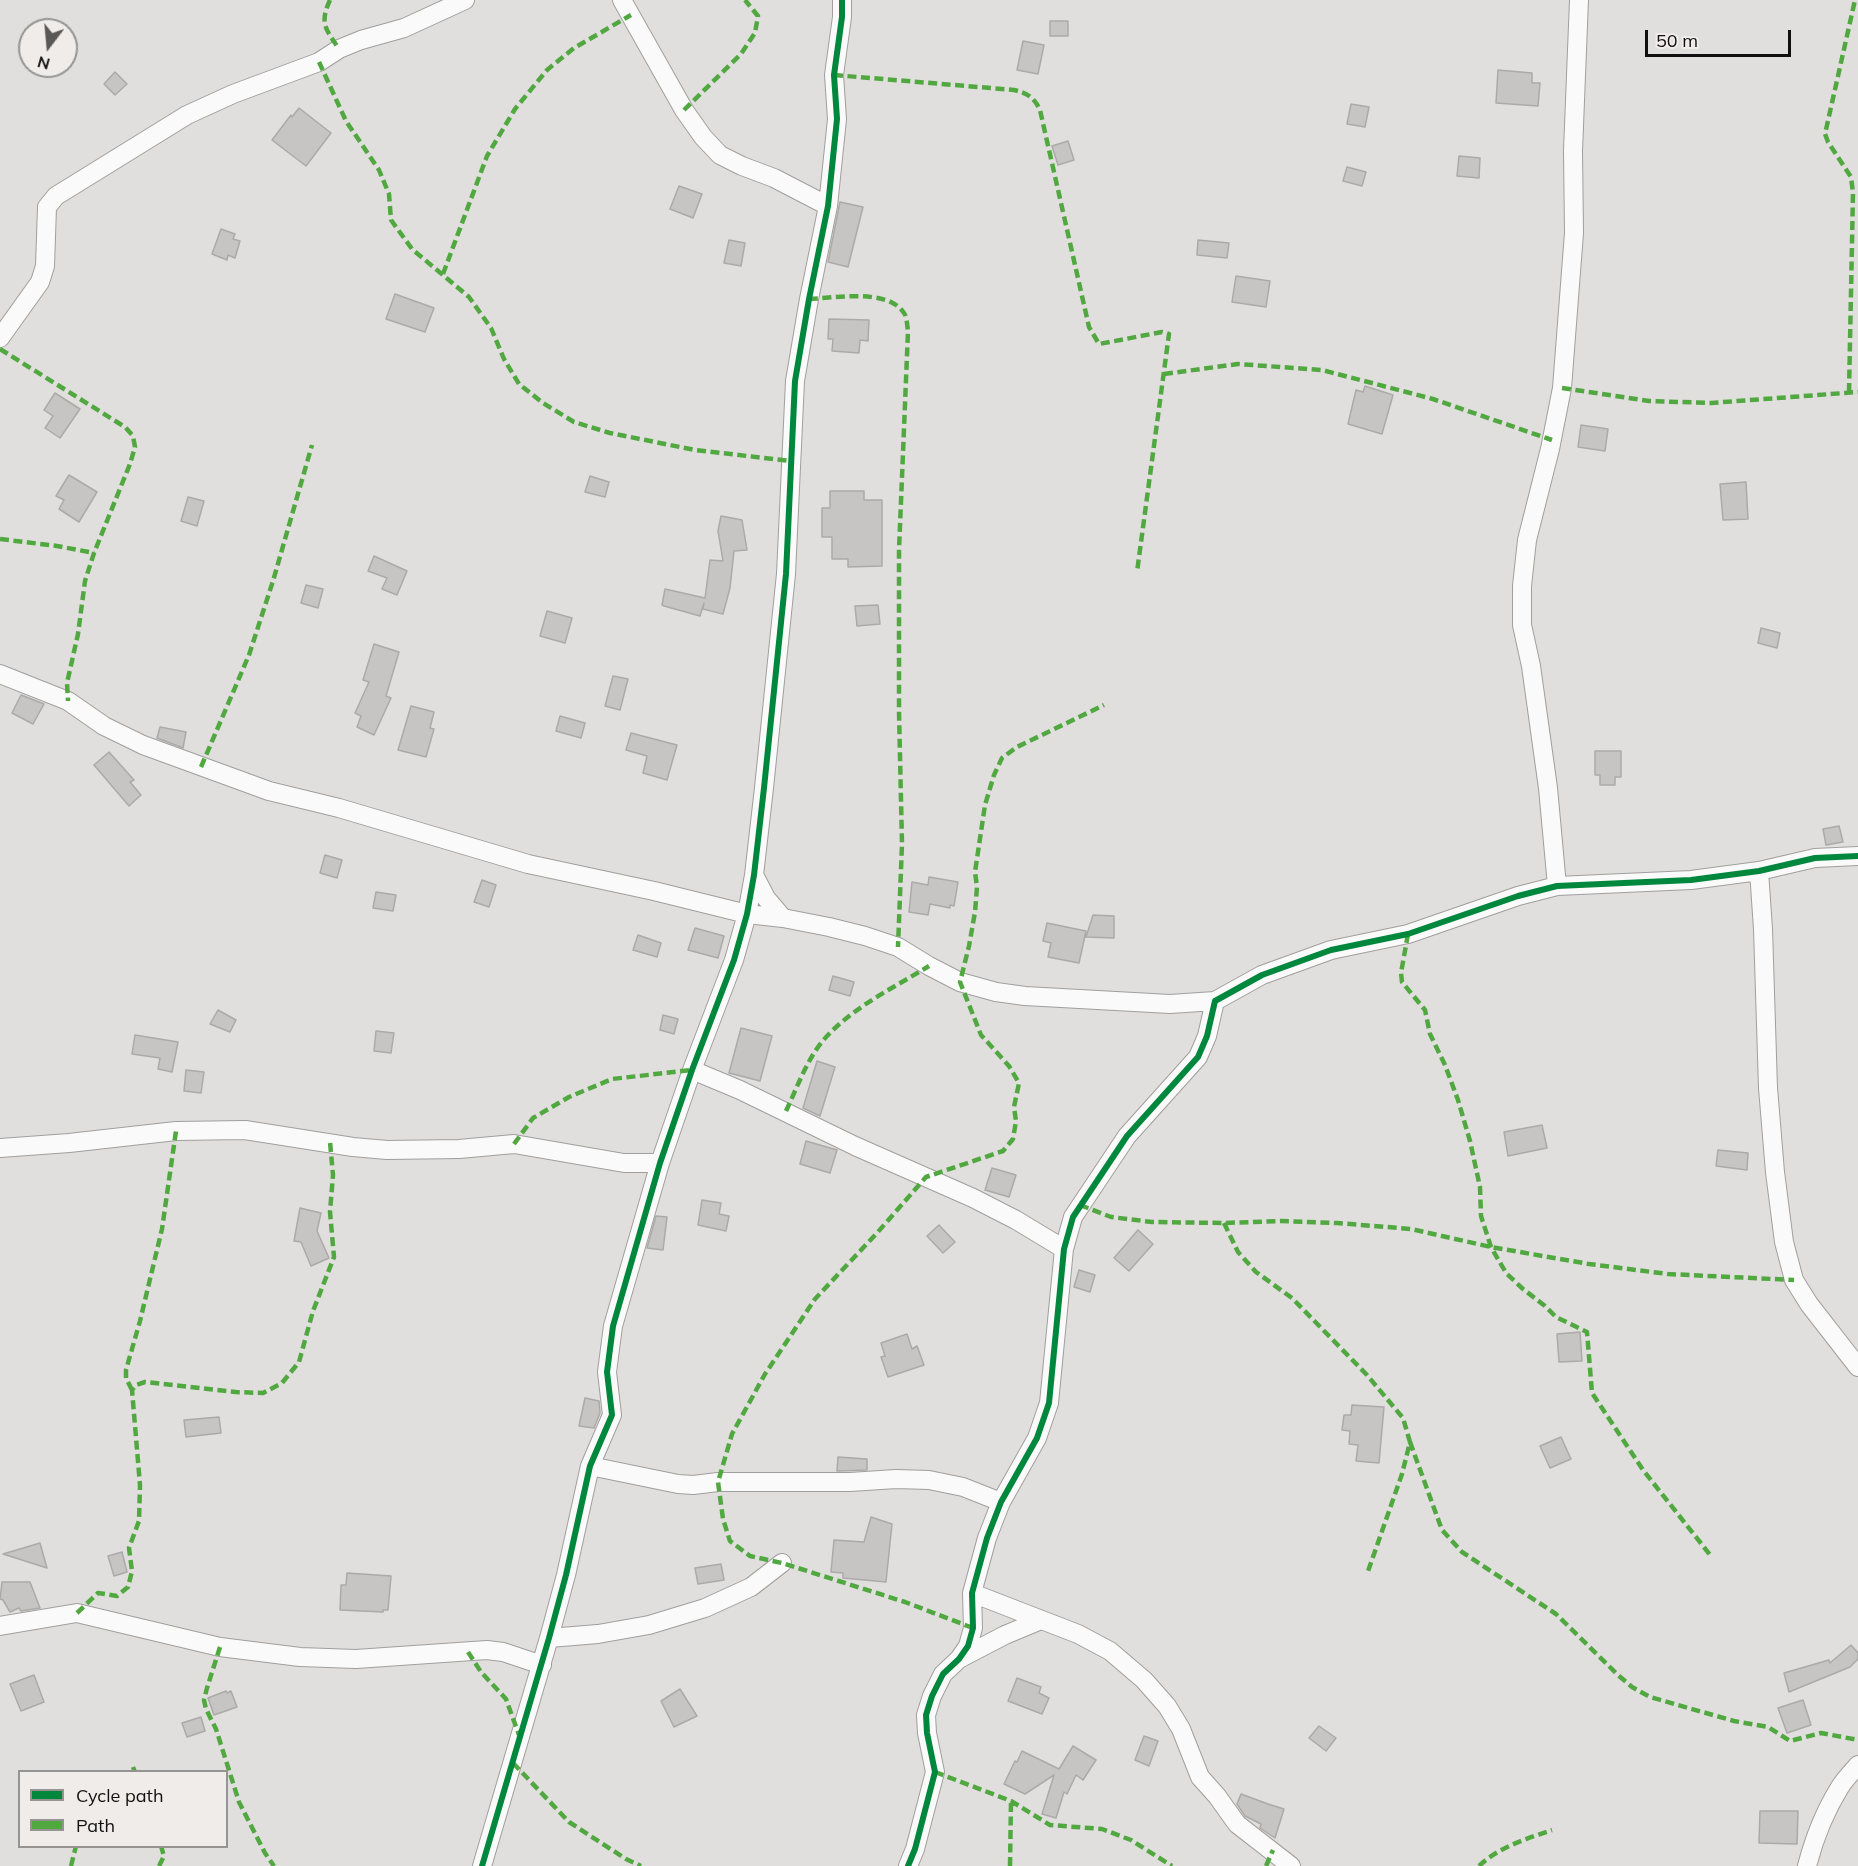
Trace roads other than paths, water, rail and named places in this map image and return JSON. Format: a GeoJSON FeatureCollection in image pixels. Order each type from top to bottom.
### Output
{"type":"FeatureCollection","features":[{"type":"Feature","properties":{"kind":"street"},"geometry":{"type":"LineString","coordinates":[[0,338],[40,282],[45,256],[46,207],[56,196],[187,115],[233,94],[319,62],[339,49],[361,40],[404,28],[465,0]]}},
{"type":"Feature","properties":{"kind":"street"},"geometry":{"type":"LineString","coordinates":[[622,0],[684,110],[703,137],[720,155],[774,178],[828,206]]}},
{"type":"Feature","properties":{"kind":"street"},"geometry":{"type":"LineString","coordinates":[[482,1866],[542,1665],[566,1575],[590,1466],[612,1415],[607,1372],[613,1326],[660,1163],[734,960],[747,914],[754,875],[786,574],[795,381],[808,299],[828,206],[837,119],[834,75],[842,17],[842,0]]}},
{"type":"Feature","properties":{"kind":"street"},"geometry":{"type":"LineString","coordinates":[[1557,886],[1546,777],[1531,666],[1522,626],[1522,586],[1527,540],[1550,449],[1562,388],[1574,233],[1578,0]]}},
{"type":"Feature","properties":{"kind":"street"},"geometry":{"type":"LineString","coordinates":[[0,674],[69,700],[105,726],[143,746],[269,791],[339,808],[528,864],[747,914],[829,927],[898,947],[960,982],[996,992],[1025,996],[1170,1004],[1215,1001],[1262,975],[1331,950],[1408,934],[1518,896],[1557,886],[1691,880],[1759,871],[1815,858],[1858,856]]}},
{"type":"Feature","properties":{"kind":"street"},"geometry":{"type":"LineString","coordinates":[[1759,871],[1768,1088],[1784,1242],[1794,1280],[1809,1304],[1858,1367]]}},
{"type":"Feature","properties":{"kind":"street"},"geometry":{"type":"LineString","coordinates":[[754,875],[766,898],[783,918]]}},
{"type":"Feature","properties":{"kind":"street"},"geometry":{"type":"LineString","coordinates":[[908,1866],[915,1849],[935,1773],[926,1715],[943,1674],[959,1659],[968,1646],[973,1629],[972,1593],[987,1538],[1001,1502],[1037,1438],[1049,1403],[1064,1249],[1073,1217],[1127,1136],[1198,1057],[1207,1036],[1215,1001]]}},
{"type":"Feature","properties":{"kind":"street"},"geometry":{"type":"LineString","coordinates":[[692,1070],[973,1198],[1016,1220],[1064,1249]]}},
{"type":"Feature","properties":{"kind":"street"},"geometry":{"type":"LineString","coordinates":[[0,1148],[177,1131],[245,1130],[387,1150],[459,1149],[514,1144],[624,1163],[660,1163]]}},
{"type":"Feature","properties":{"kind":"street"},"geometry":{"type":"LineString","coordinates":[[590,1466],[693,1485],[718,1482],[929,1480],[963,1487],[1001,1502]]}},
{"type":"Feature","properties":{"kind":"street"},"geometry":{"type":"LineString","coordinates":[[549,1638],[598,1634],[649,1625],[705,1608],[752,1587],[782,1563]]}},
{"type":"Feature","properties":{"kind":"street"},"geometry":{"type":"LineString","coordinates":[[972,1593],[1078,1634],[1110,1651],[1144,1680],[1167,1706],[1181,1730],[1200,1778],[1217,1796],[1237,1824],[1291,1866]]}},
{"type":"Feature","properties":{"kind":"street"},"geometry":{"type":"LineString","coordinates":[[0,1626],[77,1612],[220,1647],[300,1657],[356,1659],[487,1650],[503,1652],[542,1665]]}},
{"type":"Feature","properties":{"kind":"street"},"geometry":{"type":"LineString","coordinates":[[959,1659],[1005,1635],[1041,1620]]}},
{"type":"Feature","properties":{"kind":"street"},"geometry":{"type":"LineString","coordinates":[[1807,1866],[1821,1825],[1840,1786],[1858,1765]]}}]}
